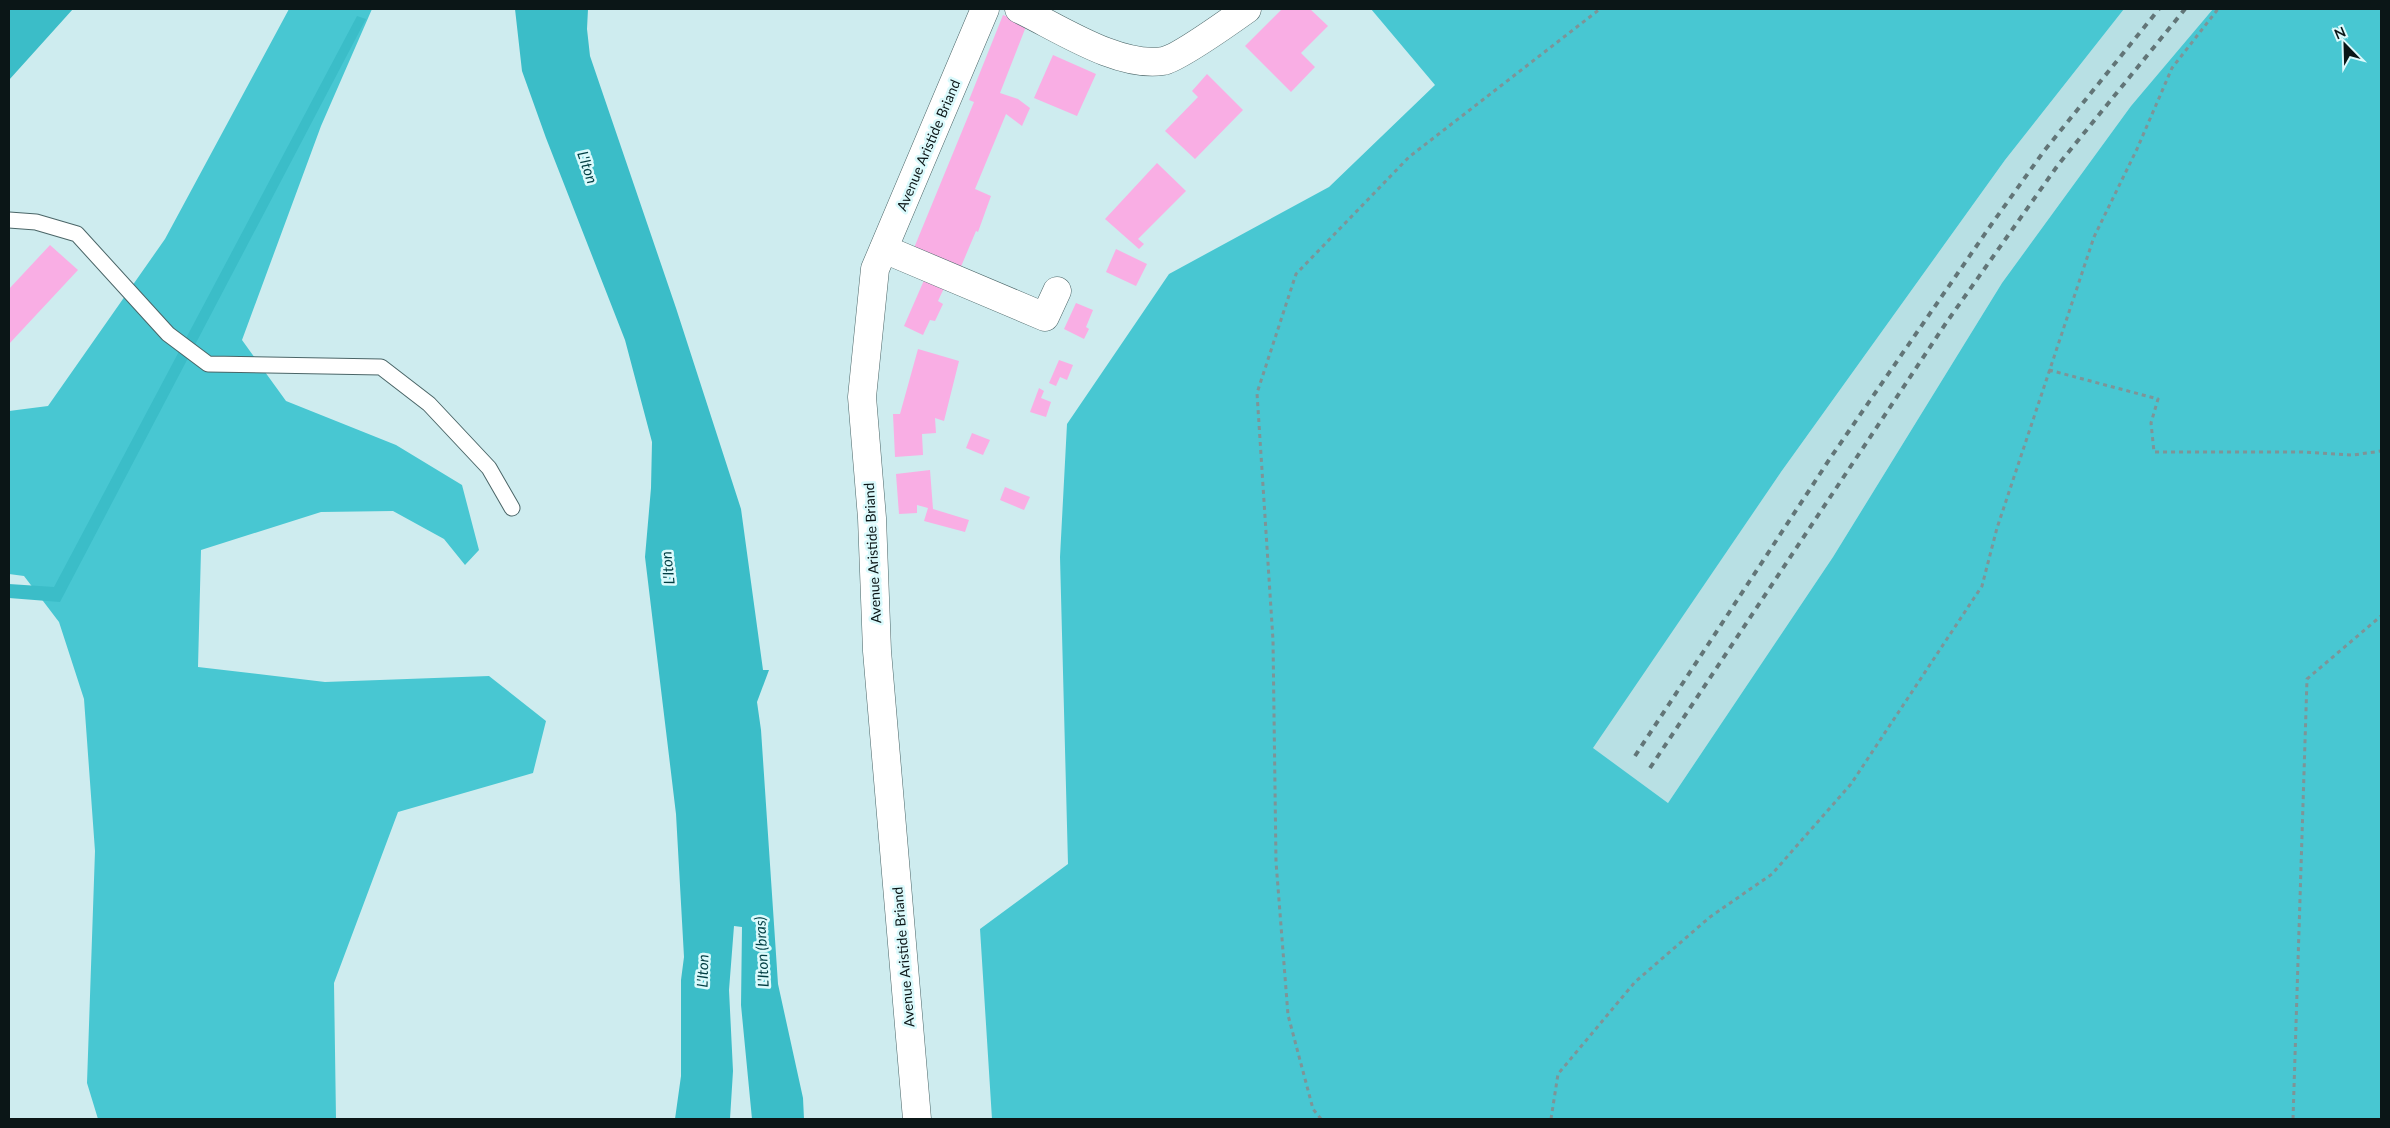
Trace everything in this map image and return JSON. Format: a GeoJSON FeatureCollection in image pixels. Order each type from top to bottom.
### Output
{"type":"FeatureCollection","features":[{"type":"Feature","properties":{"kind":"main road","name":"Avenue Aristide Briand"},"geometry":{"type":"LineString","coordinates":[[917,1119],[877,651],[872,518],[862,397],[875,269],[985,9]]}},
{"type":"Feature","properties":{"kind":"main road"},"geometry":{"type":"LineString","coordinates":[[1019,9],[1090,44],[1134,61],[1165,61],[1247,9]]}},
{"type":"Feature","properties":{"kind":"main road"},"geometry":{"type":"LineString","coordinates":[[884,249],[1045,317],[1057,291]]}},
{"type":"Feature","properties":{"kind":"lane"},"geometry":{"type":"LineString","coordinates":[[9,220],[36,222],[77,234],[168,334],[208,364],[381,367],[429,404],[490,468],[512,508]]}},
{"type":"Feature","properties":{"kind":"path"},"geometry":{"type":"LineString","coordinates":[[1316,1119],[1288,1015],[1276,862],[1273,640],[1257,393],[1296,274],[1409,157],[1600,9]]}},
{"type":"Feature","properties":{"kind":"path"},"geometry":{"type":"LineString","coordinates":[[1551,1119],[1558,1074],[1635,982],[1710,917],[1772,874],[1851,784],[1982,586],[1997,528],[2094,237],[2137,149],[2172,68],[2218,9]]}},
{"type":"Feature","properties":{"kind":"path"},"geometry":{"type":"LineString","coordinates":[[2049,370],[2158,399],[2151,423],[2154,452],[2353,454],[2381,451]]}},
{"type":"Feature","properties":{"kind":"path"},"geometry":{"type":"LineString","coordinates":[[2293,1119],[2307,679],[2381,616]]}},
{"type":"Feature","properties":{"kind":"path"},"geometry":{"type":"LineString","coordinates":[[1314,1109],[1321,1119]]}},
{"type":"Feature","properties":{"kind":"shaded area"},"geometry":{"type":"Polygon","coordinates":[[[289,9],[372,9],[321,126],[242,340],[286,401],[396,445],[462,485],[479,550],[465,565],[444,539],[393,511],[321,512],[201,550],[198,667],[325,682],[489,676],[546,721],[533,773],[398,812],[334,983],[336,1119],[98,1119],[87,1083],[95,851],[84,699],[59,622],[24,576],[9,574],[9,411],[48,406],[165,239],[289,9]]]}},
{"type":"Feature","properties":{"kind":"shaded area"},"geometry":{"type":"Polygon","coordinates":[[[1371,9],[2124,9],[2005,160],[1781,472],[1593,748],[1668,803],[1833,557],[2002,283],[2131,106],[2213,9],[2381,9],[2381,1119],[992,1119],[980,929],[1068,864],[1060,557],[1067,424],[1169,274],[1329,187],[1435,85],[1371,9]]]}},
{"type":"Feature","properties":{"kind":"shaded area"},"geometry":{"type":"Polygon","coordinates":[[[2124,9],[2213,9],[2131,106],[2002,283],[1833,557],[1668,803],[1592,748],[1781,472],[2005,160],[2124,9]]]}},
{"type":"Feature","properties":{"kind":"water"},"geometry":{"type":"Polygon","coordinates":[[[9,9],[73,9],[9,80],[9,9]]]}},
{"type":"Feature","properties":{"kind":"water"},"geometry":{"type":"Polygon","coordinates":[[[515,9],[588,9],[587,29],[590,56],[676,308],[741,509],[763,670],[769,670],[757,702],[761,730],[778,984],[803,1098],[804,1119],[752,1119],[741,1005],[742,927],[734,926],[729,990],[733,1071],[730,1119],[675,1119],[681,1076],[681,980],[684,957],[676,814],[645,557],[651,488],[652,442],[625,340],[546,138],[522,71],[515,9]]]}},
{"type":"Feature","properties":{"kind":"water"},"geometry":{"type":"Polygon","coordinates":[[[357,16],[366,19],[60,602],[9,598],[9,584],[54,587],[357,16]]]}},
{"type":"Feature","properties":{"kind":"building"},"geometry":{"type":"Polygon","coordinates":[[[1282,9],[1310,9],[1328,26],[1301,53],[1315,67],[1291,92],[1245,46],[1282,9]]]}},
{"type":"Feature","properties":{"kind":"building"},"geometry":{"type":"Polygon","coordinates":[[[1003,15],[1027,24],[1000,93],[1018,99],[1030,108],[1022,126],[1006,114],[975,189],[991,196],[978,232],[976,231],[960,269],[914,248],[974,102],[969,100],[1003,15]]]}},
{"type":"Feature","properties":{"kind":"building"},"geometry":{"type":"Polygon","coordinates":[[[1053,55],[1096,74],[1077,116],[1034,98],[1053,55]]]}},
{"type":"Feature","properties":{"kind":"building"},"geometry":{"type":"Polygon","coordinates":[[[1207,74],[1243,110],[1195,159],[1165,131],[1198,97],[1192,91],[1207,74]]]}},
{"type":"Feature","properties":{"kind":"building"},"geometry":{"type":"Polygon","coordinates":[[[1157,163],[1186,191],[1138,239],[1144,244],[1139,249],[1105,219],[1157,163]]]}},
{"type":"Feature","properties":{"kind":"building"},"geometry":{"type":"Polygon","coordinates":[[[50,245],[78,270],[9,344],[9,289],[50,245]]]}},
{"type":"Feature","properties":{"kind":"building"},"geometry":{"type":"Polygon","coordinates":[[[1116,249],[1147,264],[1136,286],[1106,272],[1116,249]]]}},
{"type":"Feature","properties":{"kind":"building"},"geometry":{"type":"Polygon","coordinates":[[[925,278],[945,286],[938,301],[943,304],[935,321],[930,320],[923,335],[904,326],[925,278]]]}},
{"type":"Feature","properties":{"kind":"building"},"geometry":{"type":"Polygon","coordinates":[[[1076,303],[1093,310],[1086,327],[1089,329],[1084,339],[1064,329],[1076,303]]]}},
{"type":"Feature","properties":{"kind":"building"},"geometry":{"type":"Polygon","coordinates":[[[918,349],[959,361],[944,421],[935,418],[936,433],[922,434],[923,455],[895,457],[893,414],[900,414],[918,349]]]}},
{"type":"Feature","properties":{"kind":"building"},"geometry":{"type":"Polygon","coordinates":[[[1059,360],[1073,365],[1067,380],[1060,377],[1056,386],[1049,383],[1059,360]]]}},
{"type":"Feature","properties":{"kind":"building"},"geometry":{"type":"Polygon","coordinates":[[[1039,388],[1044,391],[1041,398],[1051,402],[1046,417],[1030,412],[1039,388]]]}},
{"type":"Feature","properties":{"kind":"building"},"geometry":{"type":"Polygon","coordinates":[[[972,433],[990,440],[983,455],[966,448],[972,433]]]}},
{"type":"Feature","properties":{"kind":"building"},"geometry":{"type":"Polygon","coordinates":[[[930,470],[933,509],[969,520],[965,532],[924,521],[928,508],[917,505],[917,513],[899,514],[896,474],[930,470]]]}},
{"type":"Feature","properties":{"kind":"building"},"geometry":{"type":"Polygon","coordinates":[[[1005,487],[1030,497],[1024,510],[1000,500],[1005,487]]]}},
{"type":"Feature","properties":{"kind":"railway"},"geometry":{"type":"LineString","coordinates":[[1635,756],[1831,457],[1991,225],[2044,151],[2159,9]]}},
{"type":"Feature","properties":{"kind":"railway"},"geometry":{"type":"LineString","coordinates":[[1650,768],[1946,323],[2058,165],[2185,9]]}},
{"type":"Feature","properties":{"kind":"water label","name":"L'Iton"},"geometry":{"type":"Point","coordinates":[588,167]}},
{"type":"Feature","properties":{"kind":"water label","name":"L'Iton"},"geometry":{"type":"Point","coordinates":[667,568]}},
{"type":"Feature","properties":{"kind":"water label","name":"L'Iton (bras)"},"geometry":{"type":"Point","coordinates":[761,952]}},
{"type":"Feature","properties":{"kind":"water label","name":"L'Iton"},"geometry":{"type":"Point","coordinates":[702,971]}}]}
